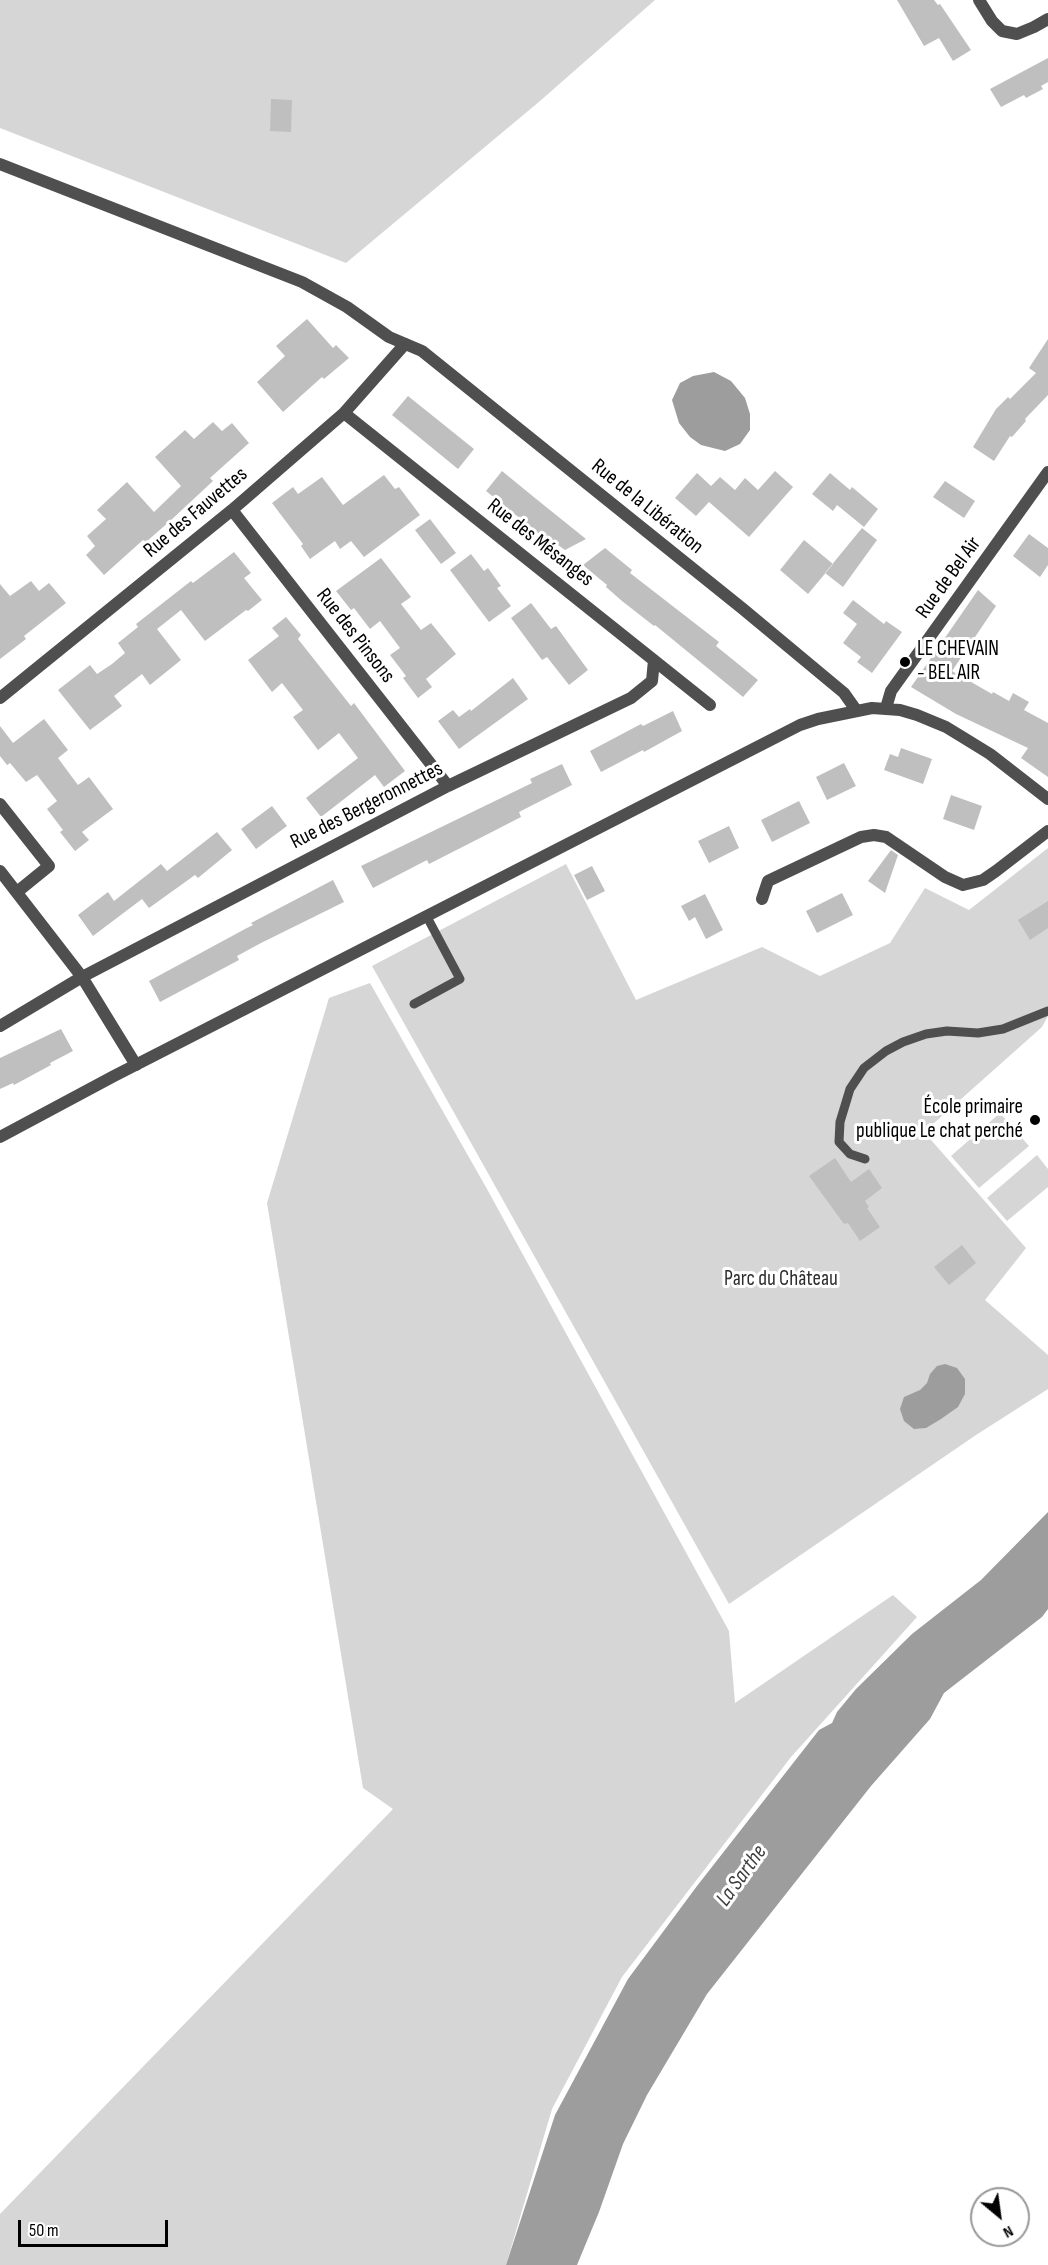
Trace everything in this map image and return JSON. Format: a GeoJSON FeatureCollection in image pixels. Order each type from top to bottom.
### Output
{"type":"FeatureCollection","features":[{"type":"Feature","properties":{"kind":"street"},"geometry":{"type":"LineString","coordinates":[[979,0],[1002,32],[1017,34],[1048,19]]}},
{"type":"Feature","properties":{"kind":"street","name":"Rue de la Libération"},"geometry":{"type":"LineString","coordinates":[[0,164],[302,282],[347,307],[389,337],[422,351],[743,609],[844,693],[856,710]]}},
{"type":"Feature","properties":{"kind":"street","name":"Rue des Fauvettes"},"geometry":{"type":"LineString","coordinates":[[0,698],[232,510],[344,412],[405,344]]}},
{"type":"Feature","properties":{"kind":"street","name":"Rue des Mésanges"},"geometry":{"type":"LineString","coordinates":[[344,412],[710,705]]}},
{"type":"Feature","properties":{"kind":"street","name":"Rue de Bel Air"},"geometry":{"type":"LineString","coordinates":[[886,708],[891,691],[1048,472]]}},
{"type":"Feature","properties":{"kind":"street","name":"Rue des Pinsons"},"geometry":{"type":"LineString","coordinates":[[232,510],[448,786]]}},
{"type":"Feature","properties":{"kind":"street","name":"Rue des Bergeronnettes"},"geometry":{"type":"LineString","coordinates":[[0,1026],[82,977],[448,786],[631,698],[652,681],[654,660]]}},
{"type":"Feature","properties":{"kind":"street"},"geometry":{"type":"LineString","coordinates":[[0,1137],[800,725],[834,714],[886,708],[917,715],[946,727],[990,754],[1048,799]]}},
{"type":"Feature","properties":{"kind":"street"},"geometry":{"type":"LineString","coordinates":[[0,804],[49,866],[17,892]]}},
{"type":"Feature","properties":{"kind":"street"},"geometry":{"type":"LineString","coordinates":[[762,899],[768,881],[861,837],[874,835],[886,837],[945,877],[963,885],[983,880],[1048,831]]}},
{"type":"Feature","properties":{"kind":"street"},"geometry":{"type":"LineString","coordinates":[[0,872],[82,977],[136,1065]]}},
{"type":"Feature","properties":{"kind":"lane"},"geometry":{"type":"LineString","coordinates":[[414,1004],[460,979],[427,917]]}},
{"type":"Feature","properties":{"kind":"lane"},"geometry":{"type":"LineString","coordinates":[[865,1159],[850,1154],[839,1142],[840,1122],[850,1089],[864,1068],[886,1051],[926,1034],[947,1031],[978,1033],[1003,1029],[1048,1011]]}},
{"type":"Feature","properties":{"kind":"green space"},"geometry":{"type":"Polygon","coordinates":[[[0,0],[655,0],[540,101],[346,263],[0,128],[0,0]]]}},
{"type":"Feature","properties":{"kind":"green space","name":"Parc du Château"},"geometry":{"type":"Polygon","coordinates":[[[1048,848],[1048,1016],[1042,1027],[924,1132],[1026,1248],[985,1300],[1048,1355],[1048,1389],[976,1435],[729,1604],[372,966],[566,864],[636,1000],[762,947],[820,976],[890,943],[925,888],[969,910],[1048,848]]]}},
{"type":"Feature","properties":{"kind":"green space"},"geometry":{"type":"Polygon","coordinates":[[[370,983],[487,1189],[729,1631],[735,1703],[893,1595],[917,1617],[791,1757],[622,1977],[552,2109],[506,2265],[0,2265],[0,2214],[393,1809],[363,1788],[267,1203],[329,998],[370,983]]]}},
{"type":"Feature","properties":{"kind":"green space"},"geometry":{"type":"Polygon","coordinates":[[[1000,1113],[1029,1146],[979,1188],[951,1156],[1000,1113]]]}},
{"type":"Feature","properties":{"kind":"green space"},"geometry":{"type":"Polygon","coordinates":[[[1037,1155],[1048,1169],[1048,1187],[1007,1221],[987,1198],[1037,1155]]]}},
{"type":"Feature","properties":{"kind":"water"},"geometry":{"type":"Polygon","coordinates":[[[714,372],[731,381],[745,398],[750,414],[750,430],[740,444],[725,451],[701,445],[690,437],[679,423],[672,400],[680,383],[693,376],[714,372]]]}},
{"type":"Feature","properties":{"kind":"water"},"geometry":{"type":"Polygon","coordinates":[[[945,1364],[957,1368],[965,1379],[965,1394],[958,1407],[941,1419],[926,1428],[914,1429],[904,1421],[900,1409],[904,1397],[920,1390],[937,1366],[945,1364]]]}},
{"type":"Feature","properties":{"kind":"water","name":"La Sarthe"},"geometry":{"type":"Polygon","coordinates":[[[1048,1512],[1048,1609],[1042,1617],[944,1693],[930,1719],[871,1786],[707,1994],[647,2095],[623,2144],[577,2265],[506,2265],[555,2115],[628,1979],[697,1886],[819,1730],[832,1723],[837,1712],[856,1689],[912,1634],[981,1580],[1048,1512]]]}},
{"type":"Feature","properties":{"kind":"building"},"geometry":{"type":"Polygon","coordinates":[[[897,0],[934,0],[938,5],[940,4],[971,50],[953,61],[939,38],[924,46],[897,0]]]}},
{"type":"Feature","properties":{"kind":"building"},"geometry":{"type":"Polygon","coordinates":[[[1048,58],[1048,82],[1041,86],[1043,89],[1026,98],[1024,95],[1001,107],[990,89],[1048,58]]]}},
{"type":"Feature","properties":{"kind":"building"},"geometry":{"type":"Polygon","coordinates":[[[271,99],[292,100],[291,132],[270,131],[271,99]]]}},
{"type":"Feature","properties":{"kind":"building"},"geometry":{"type":"Polygon","coordinates":[[[307,319],[333,348],[336,345],[349,358],[324,379],[322,377],[283,412],[257,382],[285,356],[276,346],[307,319]]]}},
{"type":"Feature","properties":{"kind":"building"},"geometry":{"type":"Polygon","coordinates":[[[1048,339],[1048,395],[1025,419],[1026,421],[1012,437],[1010,436],[994,461],[973,447],[996,409],[1008,397],[1010,399],[1036,373],[1029,368],[1048,339]]]}},
{"type":"Feature","properties":{"kind":"building"},"geometry":{"type":"Polygon","coordinates":[[[408,396],[474,449],[458,469],[392,415],[408,396]]]}},
{"type":"Feature","properties":{"kind":"building"},"geometry":{"type":"Polygon","coordinates":[[[213,422],[222,431],[232,423],[249,443],[210,478],[213,481],[170,521],[146,542],[143,540],[104,575],[86,555],[95,546],[87,536],[106,519],[97,510],[127,482],[154,512],[181,486],[155,457],[185,430],[194,439],[213,422]]]}},
{"type":"Feature","properties":{"kind":"building"},"geometry":{"type":"Polygon","coordinates":[[[502,471],[586,539],[565,550],[555,543],[553,545],[486,491],[502,471]]]}},
{"type":"Feature","properties":{"kind":"building"},"geometry":{"type":"Polygon","coordinates":[[[775,471],[793,487],[749,537],[709,502],[696,516],[675,498],[697,473],[711,486],[720,477],[735,490],[745,478],[758,490],[775,471]]]}},
{"type":"Feature","properties":{"kind":"building"},"geometry":{"type":"Polygon","coordinates":[[[830,473],[850,490],[852,487],[878,509],[864,527],[837,505],[833,511],[812,494],[830,473]]]}},
{"type":"Feature","properties":{"kind":"building"},"geometry":{"type":"Polygon","coordinates":[[[384,475],[395,489],[399,487],[420,515],[364,557],[351,541],[340,549],[335,541],[310,559],[301,546],[303,544],[272,503],[293,487],[298,494],[322,477],[343,505],[384,475]]]}},
{"type":"Feature","properties":{"kind":"building"},"geometry":{"type":"Polygon","coordinates":[[[945,481],[975,501],[964,518],[933,497],[945,481]]]}},
{"type":"Feature","properties":{"kind":"building"},"geometry":{"type":"Polygon","coordinates":[[[430,519],[456,553],[441,564],[415,530],[430,519]]]}},
{"type":"Feature","properties":{"kind":"building"},"geometry":{"type":"Polygon","coordinates":[[[862,528],[877,540],[843,587],[825,573],[862,528]]]}},
{"type":"Feature","properties":{"kind":"building"},"geometry":{"type":"Polygon","coordinates":[[[1029,534],[1048,548],[1048,565],[1040,577],[1013,556],[1029,534]]]}},
{"type":"Feature","properties":{"kind":"building"},"geometry":{"type":"Polygon","coordinates":[[[804,540],[833,564],[808,594],[780,570],[804,540]]]}},
{"type":"Feature","properties":{"kind":"building"},"geometry":{"type":"Polygon","coordinates":[[[605,548],[632,570],[630,573],[719,642],[716,646],[758,680],[743,697],[622,601],[583,565],[605,548]]]}},
{"type":"Feature","properties":{"kind":"building"},"geometry":{"type":"Polygon","coordinates":[[[234,552],[251,573],[244,578],[262,600],[205,641],[181,610],[157,629],[181,660],[150,685],[142,674],[114,696],[122,706],[90,730],[58,690],[90,665],[97,674],[112,664],[125,653],[118,643],[138,627],[136,624],[191,581],[193,583],[234,552]]]}},
{"type":"Feature","properties":{"kind":"building"},"geometry":{"type":"Polygon","coordinates":[[[471,554],[484,571],[488,568],[501,586],[497,588],[511,606],[489,622],[450,570],[471,554]]]}},
{"type":"Feature","properties":{"kind":"building"},"geometry":{"type":"Polygon","coordinates":[[[381,558],[411,597],[401,604],[421,630],[431,623],[456,654],[426,679],[432,687],[418,698],[403,678],[406,676],[390,655],[400,648],[380,621],[370,629],[354,608],[351,610],[336,591],[381,558]]]}},
{"type":"Feature","properties":{"kind":"building"},"geometry":{"type":"Polygon","coordinates":[[[31,581],[39,591],[49,583],[66,603],[24,636],[26,639],[0,659],[0,584],[10,596],[31,581]]]}},
{"type":"Feature","properties":{"kind":"building"},"geometry":{"type":"Polygon","coordinates":[[[978,590],[996,606],[952,671],[1009,701],[1013,693],[1029,702],[1024,710],[1048,723],[1048,777],[1021,758],[1028,748],[956,714],[911,687],[978,590]]]}},
{"type":"Feature","properties":{"kind":"building"},"geometry":{"type":"Polygon","coordinates":[[[853,600],[884,624],[886,621],[902,632],[872,673],[857,662],[861,657],[843,643],[857,624],[843,613],[853,600]]]}},
{"type":"Feature","properties":{"kind":"building"},"geometry":{"type":"Polygon","coordinates":[[[531,603],[551,629],[556,626],[588,670],[569,685],[547,657],[542,660],[511,618],[531,603]]]}},
{"type":"Feature","properties":{"kind":"building"},"geometry":{"type":"Polygon","coordinates":[[[286,617],[301,635],[298,639],[351,706],[354,703],[405,771],[384,787],[375,775],[321,817],[306,798],[358,758],[339,733],[318,750],[293,717],[303,710],[282,683],[272,692],[248,660],[279,636],[272,628],[286,617]]]}},
{"type":"Feature","properties":{"kind":"building"},"geometry":{"type":"Polygon","coordinates":[[[513,678],[528,699],[459,749],[438,721],[453,710],[459,717],[470,709],[471,711],[513,678]]]}},
{"type":"Feature","properties":{"kind":"building"},"geometry":{"type":"Polygon","coordinates":[[[673,711],[682,731],[601,772],[590,751],[641,724],[643,726],[673,711]]]}},
{"type":"Feature","properties":{"kind":"building"},"geometry":{"type":"Polygon","coordinates":[[[44,719],[68,750],[58,758],[78,785],[89,777],[113,809],[82,832],[89,840],[75,851],[60,832],[63,830],[47,809],[57,801],[37,775],[26,782],[10,763],[7,765],[0,756],[0,726],[13,743],[44,719]]]}},
{"type":"Feature","properties":{"kind":"building"},"geometry":{"type":"Polygon","coordinates":[[[901,748],[932,759],[923,784],[884,770],[890,754],[898,757],[901,748]]]}},
{"type":"Feature","properties":{"kind":"building"},"geometry":{"type":"Polygon","coordinates":[[[844,763],[856,786],[827,800],[816,777],[844,763]]]}},
{"type":"Feature","properties":{"kind":"building"},"geometry":{"type":"Polygon","coordinates":[[[562,764],[572,785],[519,812],[521,817],[429,864],[427,860],[373,888],[361,866],[532,783],[530,779],[562,764]]]}},
{"type":"Feature","properties":{"kind":"building"},"geometry":{"type":"Polygon","coordinates":[[[951,795],[982,806],[974,830],[943,819],[951,795]]]}},
{"type":"Feature","properties":{"kind":"building"},"geometry":{"type":"Polygon","coordinates":[[[799,801],[810,823],[772,842],[761,820],[799,801]]]}},
{"type":"Feature","properties":{"kind":"building"},"geometry":{"type":"Polygon","coordinates":[[[272,806],[287,826],[256,849],[241,829],[272,806]]]}},
{"type":"Feature","properties":{"kind":"building"},"geometry":{"type":"Polygon","coordinates":[[[729,826],[739,848],[709,863],[698,841],[729,826]]]}},
{"type":"Feature","properties":{"kind":"building"},"geometry":{"type":"Polygon","coordinates":[[[217,832],[232,850],[198,878],[195,875],[149,908],[142,899],[93,936],[78,915],[108,892],[114,901],[161,864],[167,871],[217,832]]]}},
{"type":"Feature","properties":{"kind":"building"},"geometry":{"type":"Polygon","coordinates":[[[891,850],[898,855],[885,893],[868,881],[891,850]]]}},
{"type":"Feature","properties":{"kind":"building"},"geometry":{"type":"Polygon","coordinates":[[[592,866],[605,891],[587,900],[574,875],[592,866]]]}},
{"type":"Feature","properties":{"kind":"building"},"geometry":{"type":"Polygon","coordinates":[[[333,880],[344,902],[237,956],[239,960],[160,1002],[149,981],[333,880]]]}},
{"type":"Feature","properties":{"kind":"building"},"geometry":{"type":"Polygon","coordinates":[[[842,893],[853,915],[817,933],[806,911],[842,893]]]}},
{"type":"Feature","properties":{"kind":"building"},"geometry":{"type":"Polygon","coordinates":[[[705,894],[723,930],[706,939],[695,917],[689,921],[681,906],[705,894]]]}},
{"type":"Feature","properties":{"kind":"building"},"geometry":{"type":"Polygon","coordinates":[[[1048,901],[1048,928],[1030,940],[1018,920],[1048,901]]]}},
{"type":"Feature","properties":{"kind":"building"},"geometry":{"type":"Polygon","coordinates":[[[61,1029],[73,1051],[14,1085],[13,1083],[0,1089],[0,1058],[61,1029]]]}},
{"type":"Feature","properties":{"kind":"building"},"geometry":{"type":"Polygon","coordinates":[[[835,1158],[851,1182],[869,1169],[882,1188],[865,1201],[880,1227],[860,1241],[848,1223],[844,1224],[809,1176],[835,1158]]]}},
{"type":"Feature","properties":{"kind":"building"},"geometry":{"type":"Polygon","coordinates":[[[962,1245],[976,1263],[949,1285],[934,1267],[962,1245]]]}},
{"type":"Feature","properties":{"kind":"place","name":"LE CHEVAIN - BEL AIR"},"geometry":{"type":"Point","coordinates":[905,662]}},
{"type":"Feature","properties":{"kind":"place","name":"École primaire publique Le chat perché"},"geometry":{"type":"Point","coordinates":[1035,1120]}}]}
